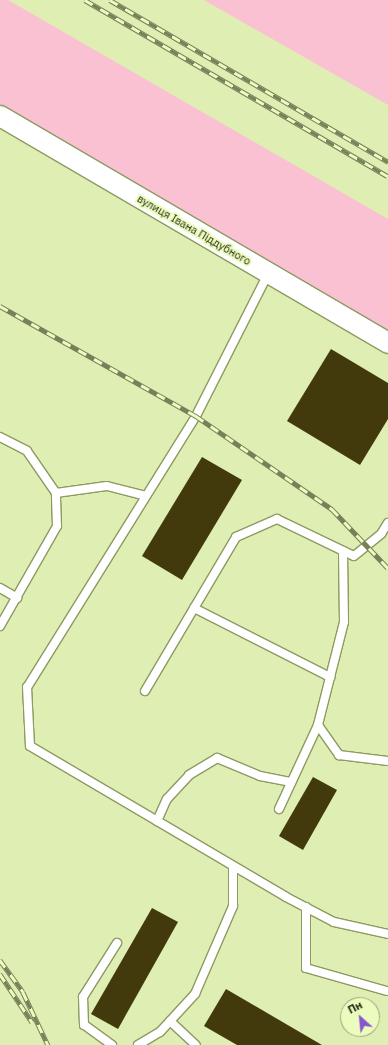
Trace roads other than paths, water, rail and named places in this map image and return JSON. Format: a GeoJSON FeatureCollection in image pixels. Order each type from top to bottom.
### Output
{"type":"FeatureCollection","features":[{"type":"Feature","properties":{"kind":"street","name":"вулиця Івана Піддубного"},"geometry":{"type":"LineString","coordinates":[[0,116],[388,343]]}},
{"type":"Feature","properties":{"kind":"lane"},"geometry":{"type":"LineString","coordinates":[[268,274],[196,416],[27,688],[30,746],[233,866],[334,922],[388,934]]}},
{"type":"Feature","properties":{"kind":"lane"},"geometry":{"type":"LineString","coordinates":[[0,437],[27,451],[56,493],[58,526],[0,626]]}},
{"type":"Feature","properties":{"kind":"lane"},"geometry":{"type":"LineString","coordinates":[[56,493],[107,486],[146,496]]}},
{"type":"Feature","properties":{"kind":"lane"},"geometry":{"type":"LineString","coordinates":[[145,691],[236,537],[277,519],[354,556],[382,534],[388,523]]}},
{"type":"Feature","properties":{"kind":"lane"},"geometry":{"type":"LineString","coordinates":[[279,809],[318,725],[344,622],[343,551]]}},
{"type":"Feature","properties":{"kind":"lane"},"geometry":{"type":"LineString","coordinates":[[0,588],[17,598]]}},
{"type":"Feature","properties":{"kind":"lane"},"geometry":{"type":"LineString","coordinates":[[194,608],[330,677]]}},
{"type":"Feature","properties":{"kind":"lane"},"geometry":{"type":"LineString","coordinates":[[318,725],[339,755],[388,761]]}},
{"type":"Feature","properties":{"kind":"lane"},"geometry":{"type":"LineString","coordinates":[[158,821],[167,799],[189,775],[217,758],[260,776],[291,782]]}},
{"type":"Feature","properties":{"kind":"lane"},"geometry":{"type":"LineString","coordinates":[[138,1045],[147,1043],[195,994],[233,906],[233,866]]}},
{"type":"Feature","properties":{"kind":"lane"},"geometry":{"type":"LineString","coordinates":[[306,907],[306,968],[387,991]]}},
{"type":"Feature","properties":{"kind":"lane"},"geometry":{"type":"LineString","coordinates":[[112,1045],[84,1025],[83,997],[117,944]]}},
{"type":"Feature","properties":{"kind":"lane"},"geometry":{"type":"LineString","coordinates":[[170,1021],[196,1045]]}},
{"type":"Feature","properties":{"kind":"railway"},"geometry":{"type":"LineString","coordinates":[[85,0],[388,176]]}},
{"type":"Feature","properties":{"kind":"railway"},"geometry":{"type":"LineString","coordinates":[[110,0],[388,162]]}},
{"type":"Feature","properties":{"kind":"railway"},"geometry":{"type":"LineString","coordinates":[[0,306],[196,416],[332,509],[388,568]]}},
{"type":"Feature","properties":{"kind":"railway"},"geometry":{"type":"LineString","coordinates":[[0,960],[23,992],[48,1045]]}},
{"type":"Feature","properties":{"kind":"railway"},"geometry":{"type":"LineString","coordinates":[[0,974],[32,1022]]}}]}
